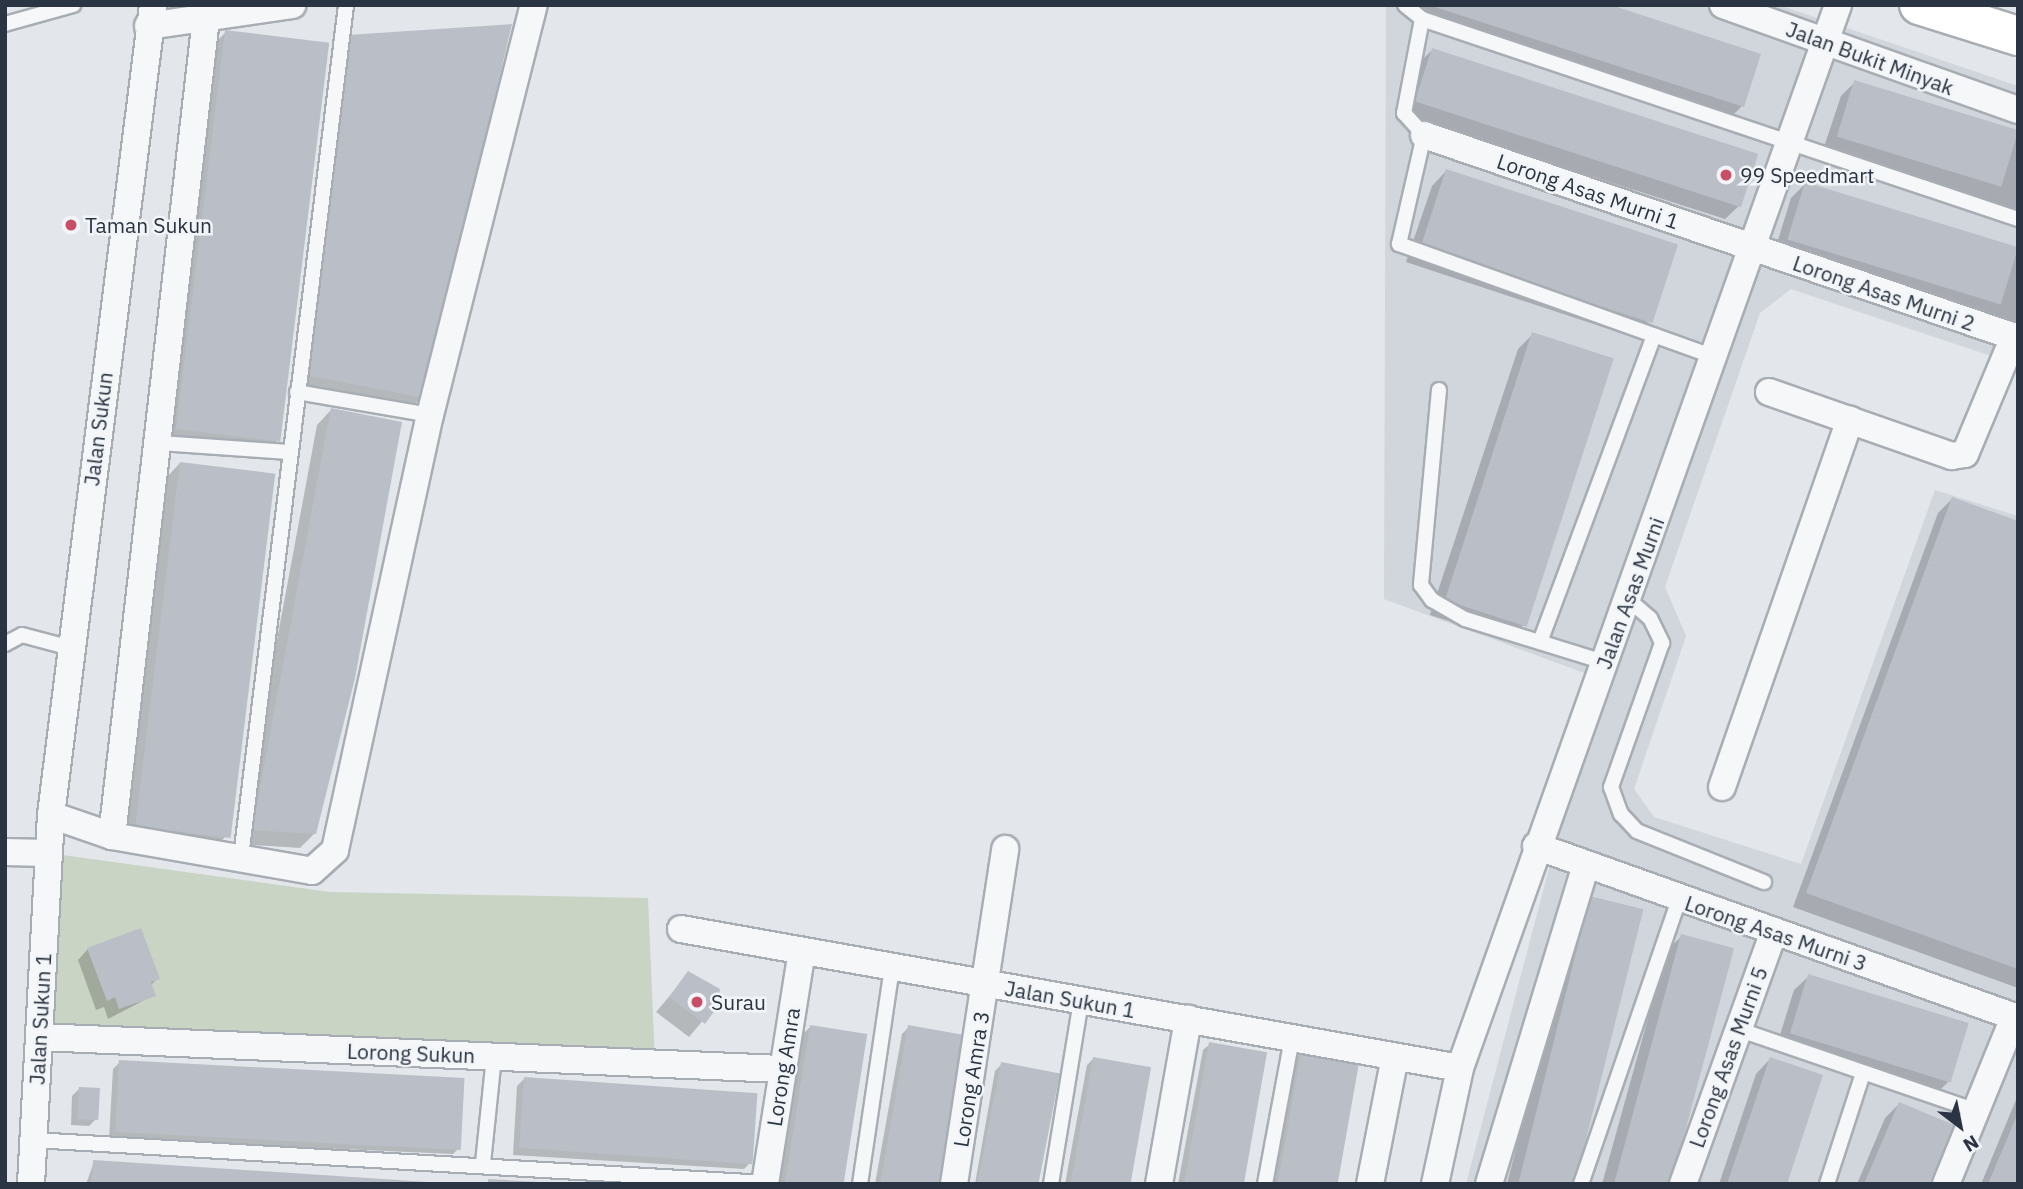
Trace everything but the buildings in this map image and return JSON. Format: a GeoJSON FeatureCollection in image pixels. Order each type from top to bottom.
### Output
{"type":"FeatureCollection","features":[{"type":"Feature","properties":{"kind":"highway"},"geometry":{"type":"LineString","coordinates":[[1919,5],[2018,36]]}},
{"type":"Feature","properties":{"kind":"street"},"geometry":{"type":"LineString","coordinates":[[150,16],[206,18],[292,5]]}},
{"type":"Feature","properties":{"kind":"street"},"geometry":{"type":"LineString","coordinates":[[51,815],[112,836],[241,857],[312,872],[335,850],[430,415],[534,5]]}},
{"type":"Feature","properties":{"kind":"street","name":"Jalan Bukit Minyak"},"geometry":{"type":"LineString","coordinates":[[1723,5],[2018,110]]}},
{"type":"Feature","properties":{"kind":"street","name":"Jalan Asas Murni"},"geometry":{"type":"LineString","coordinates":[[1435,1184],[1460,1068],[1536,846],[1629,600],[1712,356],[1838,5]]}},
{"type":"Feature","properties":{"kind":"street","name":"Jalan Sukun"},"geometry":{"type":"LineString","coordinates":[[48,853],[150,16]]}},
{"type":"Feature","properties":{"kind":"street"},"geometry":{"type":"LineString","coordinates":[[112,836],[160,443],[206,18]]}},
{"type":"Feature","properties":{"kind":"street","name":"Lorong Asas Murni 1"},"geometry":{"type":"LineString","coordinates":[[1424,135],[1751,247]]}},
{"type":"Feature","properties":{"kind":"street","name":"Lorong Asas Murni 2"},"geometry":{"type":"LineString","coordinates":[[1751,247],[2016,337]]}},
{"type":"Feature","properties":{"kind":"street"},"geometry":{"type":"LineString","coordinates":[[1769,392],[1952,456],[1965,454],[2016,337]]}},
{"type":"Feature","properties":{"kind":"street"},"geometry":{"type":"LineString","coordinates":[[1723,787],[1850,420]]}},
{"type":"Feature","properties":{"kind":"street","name":"Lorong Asas Murni 3"},"geometry":{"type":"LineString","coordinates":[[1536,846],[2016,1018]]}},
{"type":"Feature","properties":{"kind":"street","name":"Lorong Amra 3"},"geometry":{"type":"LineString","coordinates":[[954,1184],[987,984],[1005,849]]}},
{"type":"Feature","properties":{"kind":"street"},"geometry":{"type":"LineString","coordinates":[[5,852],[48,853]]}},
{"type":"Feature","properties":{"kind":"street","name":"Jalan Sukun 1"},"geometry":{"type":"LineString","coordinates":[[31,1184],[48,853]]}},
{"type":"Feature","properties":{"kind":"street"},"geometry":{"type":"LineString","coordinates":[[1489,1184],[1586,864]]}},
{"type":"Feature","properties":{"kind":"street","name":"Jalan Sukun 1"},"geometry":{"type":"LineString","coordinates":[[681,929],[1460,1068]]}},
{"type":"Feature","properties":{"kind":"street","name":"Lorong Asas Murni 5"},"geometry":{"type":"LineString","coordinates":[[1683,1184],[1774,931]]}},
{"type":"Feature","properties":{"kind":"street","name":"Lorong Amra"},"geometry":{"type":"LineString","coordinates":[[765,1183],[802,951]]}},
{"type":"Feature","properties":{"kind":"street"},"geometry":{"type":"LineString","coordinates":[[1946,1184],[2016,1018]]}},
{"type":"Feature","properties":{"kind":"street"},"geometry":{"type":"LineString","coordinates":[[1159,1184],[1188,1019]]}},
{"type":"Feature","properties":{"kind":"street","name":"Lorong Sukun"},"geometry":{"type":"LineString","coordinates":[[39,1037],[782,1069]]}},
{"type":"Feature","properties":{"kind":"street"},"geometry":{"type":"LineString","coordinates":[[1370,1184],[1395,1056]]}},
{"type":"Feature","properties":{"kind":"lane"},"geometry":{"type":"LineString","coordinates":[[5,24],[73,5]]}},
{"type":"Feature","properties":{"kind":"lane"},"geometry":{"type":"LineString","coordinates":[[241,857],[346,5]]}},
{"type":"Feature","properties":{"kind":"lane"},"geometry":{"type":"LineString","coordinates":[[1405,5],[1422,19],[2018,219]]}},
{"type":"Feature","properties":{"kind":"lane"},"geometry":{"type":"LineString","coordinates":[[1422,19],[1403,95],[1404,113],[1424,135],[1399,244],[1712,356]]}},
{"type":"Feature","properties":{"kind":"lane"},"geometry":{"type":"LineString","coordinates":[[1540,642],[1654,336]]}},
{"type":"Feature","properties":{"kind":"lane"},"geometry":{"type":"LineString","coordinates":[[1439,390],[1421,585],[1432,600],[1465,619],[1604,662]]}},
{"type":"Feature","properties":{"kind":"lane"},"geometry":{"type":"LineString","coordinates":[[297,392],[430,415]]}},
{"type":"Feature","properties":{"kind":"lane"},"geometry":{"type":"LineString","coordinates":[[160,443],[289,452]]}},
{"type":"Feature","properties":{"kind":"lane"},"geometry":{"type":"LineString","coordinates":[[1629,600],[1650,618],[1662,643],[1611,787],[1621,814],[1637,831],[1764,882]]}},
{"type":"Feature","properties":{"kind":"lane"},"geometry":{"type":"LineString","coordinates":[[5,644],[22,635],[71,648]]}},
{"type":"Feature","properties":{"kind":"lane"},"geometry":{"type":"LineString","coordinates":[[1581,1184],[1679,899]]}},
{"type":"Feature","properties":{"kind":"lane"},"geometry":{"type":"LineString","coordinates":[[860,1184],[892,967]]}},
{"type":"Feature","properties":{"kind":"lane"},"geometry":{"type":"LineString","coordinates":[[1051,1184],[1081,1000]]}},
{"type":"Feature","properties":{"kind":"lane"},"geometry":{"type":"LineString","coordinates":[[1737,1030],[1976,1111]]}},
{"type":"Feature","properties":{"kind":"lane"},"geometry":{"type":"LineString","coordinates":[[1265,1184],[1292,1038]]}},
{"type":"Feature","properties":{"kind":"lane"},"geometry":{"type":"LineString","coordinates":[[483,1163],[494,1056]]}},
{"type":"Feature","properties":{"kind":"lane"},"geometry":{"type":"LineString","coordinates":[[1827,1184],[1863,1073]]}},
{"type":"Feature","properties":{"kind":"lane"},"geometry":{"type":"LineString","coordinates":[[33,1140],[483,1163],[765,1183]]}},
{"type":"Feature","properties":{"kind":"shaded area"},"geometry":{"type":"Polygon","coordinates":[[[1386,5],[1779,5],[2018,86],[2018,365],[1791,289],[1760,313],[1665,587],[1686,636],[1634,789],[1654,817],[1801,864],[1935,490],[2018,516],[2018,1184],[1466,1184],[1557,838],[1606,681],[1384,599],[1386,5]]]}},
{"type":"Feature","properties":{"kind":"green space"},"geometry":{"type":"Polygon","coordinates":[[[48,853],[330,892],[648,898],[655,1063],[39,1037],[48,853]]]}},
{"type":"Feature","properties":{"kind":"place","name":"99 Speedmart"},"geometry":{"type":"Point","coordinates":[1726,175]}},
{"type":"Feature","properties":{"kind":"place","name":"Taman Sukun"},"geometry":{"type":"Point","coordinates":[71,225]}},
{"type":"Feature","properties":{"kind":"place","name":"Surau"},"geometry":{"type":"Point","coordinates":[697,1002]}}]}
